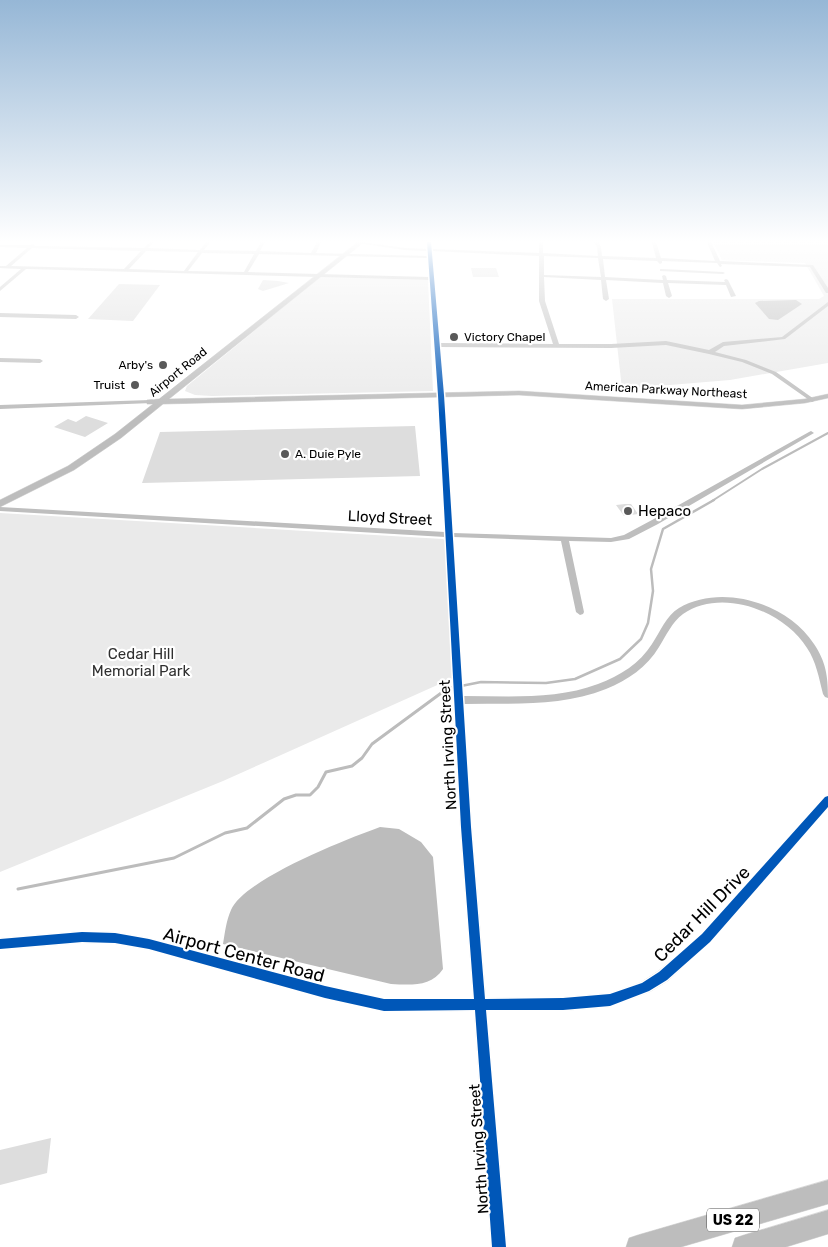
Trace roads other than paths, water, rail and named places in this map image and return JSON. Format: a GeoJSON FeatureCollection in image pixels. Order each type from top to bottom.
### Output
{"type":"FeatureCollection","features":[{"type":"Feature","properties":{"kind":"highway","name":"US 22"},"geometry":{"type":"LineString","coordinates":[[638,1247],[828,1192]]}},
{"type":"Feature","properties":{"kind":"highway","name":"US 22"},"geometry":{"type":"LineString","coordinates":[[744,1247],[828,1222]]}},
{"type":"Feature","properties":{"kind":"main road","name":"Airport Road"},"geometry":{"type":"LineString","coordinates":[[0,497],[82,453],[283,300]]}},
{"type":"Feature","properties":{"kind":"main road","name":"Airport Road"},"geometry":{"type":"LineString","coordinates":[[0,504],[71,468],[134,424],[285,300]]}},
{"type":"Feature","properties":{"kind":"main road"},"geometry":{"type":"LineString","coordinates":[[184,383],[182,391],[186,395],[221,400]]}},
{"type":"Feature","properties":{"kind":"main road","name":"American Parkway Northeast"},"geometry":{"type":"LineString","coordinates":[[221,400],[503,393],[716,406],[762,406],[828,396]]}},
{"type":"Feature","properties":{"kind":"main road"},"geometry":{"type":"LineString","coordinates":[[150,402],[221,400]]}},
{"type":"Feature","properties":{"kind":"main road"},"geometry":{"type":"LineString","coordinates":[[134,424],[164,410],[221,400]]}},
{"type":"Feature","properties":{"kind":"street","name":"North Irving Street"},"geometry":{"type":"LineString","coordinates":[[434,300],[442,395],[460,691],[466,827],[499,1247]]}},
{"type":"Feature","properties":{"kind":"street"},"geometry":{"type":"LineString","coordinates":[[542,300],[556,344]]}},
{"type":"Feature","properties":{"kind":"street"},"geometry":{"type":"LineString","coordinates":[[710,352],[723,344],[783,338],[828,304]]}},
{"type":"Feature","properties":{"kind":"street"},"geometry":{"type":"LineString","coordinates":[[0,315],[76,317]]}},
{"type":"Feature","properties":{"kind":"street"},"geometry":{"type":"LineString","coordinates":[[437,345],[556,344],[611,346],[666,343],[744,361],[767,371],[808,400]]}},
{"type":"Feature","properties":{"kind":"street"},"geometry":{"type":"LineString","coordinates":[[0,360],[40,361]]}},
{"type":"Feature","properties":{"kind":"street"},"geometry":{"type":"LineString","coordinates":[[0,407],[150,402]]}},
{"type":"Feature","properties":{"kind":"street","name":"Lloyd Street"},"geometry":{"type":"LineString","coordinates":[[0,509],[450,535],[611,540],[626,537],[811,433]]}},
{"type":"Feature","properties":{"kind":"street"},"geometry":{"type":"LineString","coordinates":[[564,538],[580,612]]}},
{"type":"Feature","properties":{"kind":"street"},"geometry":{"type":"LineString","coordinates":[[460,691],[552,698],[602,686],[628,673],[645,659],[652,652],[669,623],[683,609],[699,603],[722,600],[764,609],[794,627],[813,649],[828,694]]}},
{"type":"Feature","properties":{"kind":"street","name":"Cedar Hill Drive"},"geometry":{"type":"LineString","coordinates":[[481,1004],[587,1003],[626,996],[645,987],[663,976],[706,938],[828,800]]}},
{"type":"Feature","properties":{"kind":"street","name":"Airport Center Road"},"geometry":{"type":"LineString","coordinates":[[0,944],[82,937],[115,938],[149,944],[325,992],[384,1004],[481,1004]]}},
{"type":"Feature","properties":{"kind":"waterway"},"geometry":{"type":"LineString","coordinates":[[712,501],[762,469],[828,433]]}},
{"type":"Feature","properties":{"kind":"waterway"},"geometry":{"type":"LineString","coordinates":[[461,686],[481,682],[546,683],[575,679],[620,659],[641,639],[648,623],[653,591],[651,569],[663,529],[714,500]]}},
{"type":"Feature","properties":{"kind":"waterway"},"geometry":{"type":"LineString","coordinates":[[447,689],[455,687]]}},
{"type":"Feature","properties":{"kind":"waterway"},"geometry":{"type":"LineString","coordinates":[[18,889],[174,858],[225,833],[247,828],[284,799],[296,795],[310,795],[318,787],[326,772],[352,766],[362,758],[372,744],[447,689]]}},
{"type":"Feature","properties":{"kind":"place","name":"Victory Chapel"},"geometry":{"type":"Point","coordinates":[454,337]}},
{"type":"Feature","properties":{"kind":"place","name":"Arby's"},"geometry":{"type":"Point","coordinates":[163,365]}},
{"type":"Feature","properties":{"kind":"place","name":"Truist"},"geometry":{"type":"Point","coordinates":[135,385]}},
{"type":"Feature","properties":{"kind":"place","name":"A. Duie Pyle"},"geometry":{"type":"Point","coordinates":[285,454]}},
{"type":"Feature","properties":{"kind":"place","name":"Hepaco"},"geometry":{"type":"Point","coordinates":[628,511]}},
{"type":"Feature","properties":{"kind":"park label","name":"Cedar Hill Memorial Park"},"geometry":{"type":"Point","coordinates":[141,662]}}]}
